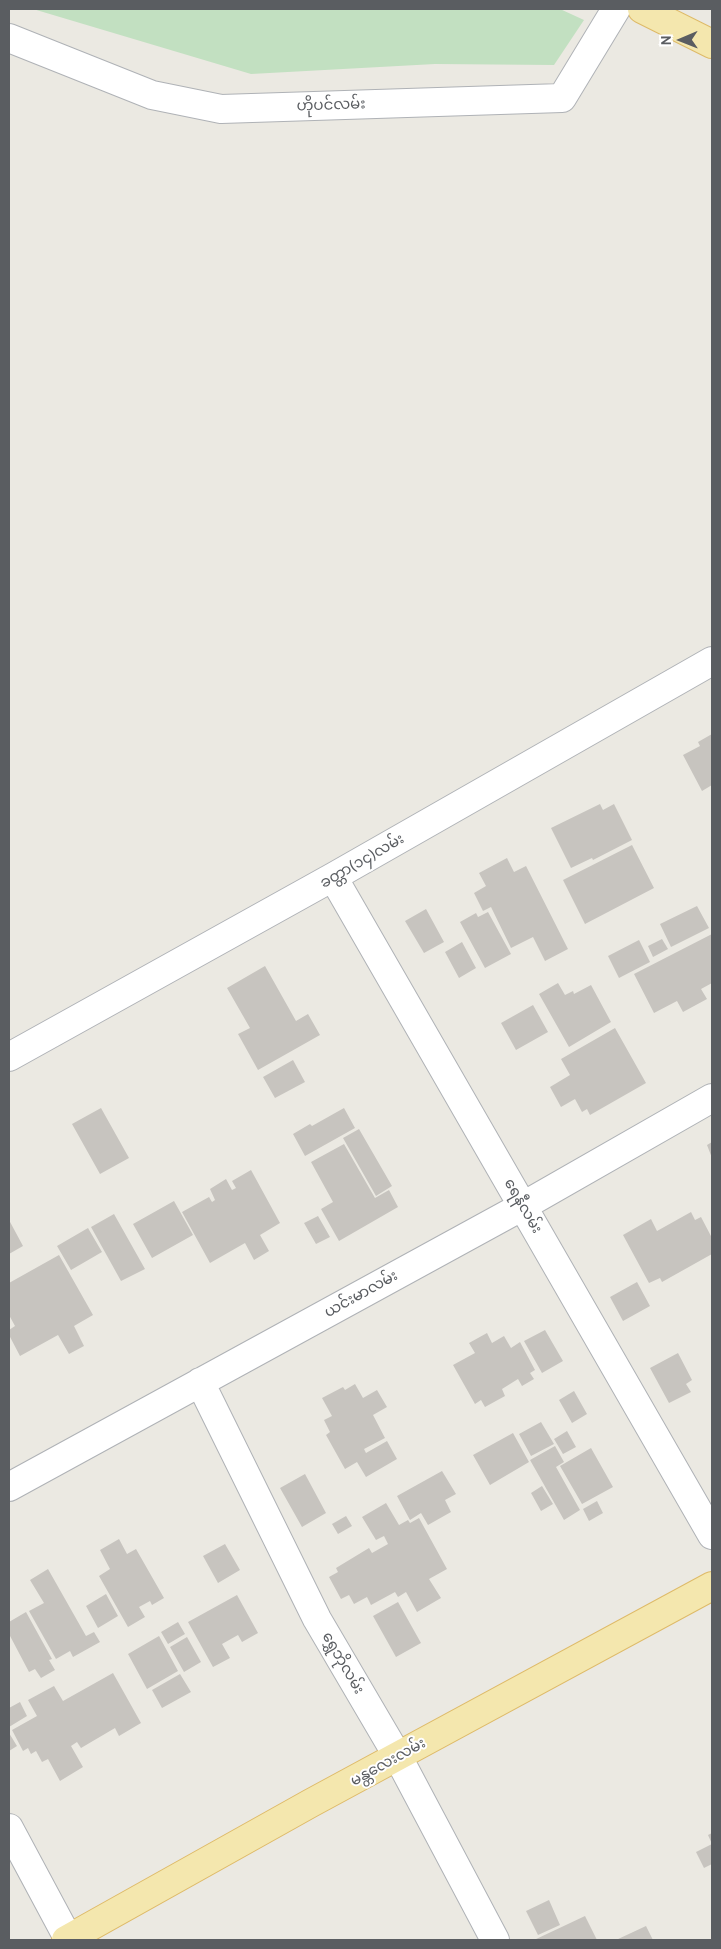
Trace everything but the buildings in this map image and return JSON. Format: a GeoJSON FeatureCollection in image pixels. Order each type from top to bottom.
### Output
{"type":"FeatureCollection","features":[{"type":"Feature","properties":{"kind":"main road"},"geometry":{"type":"LineString","coordinates":[[642,9],[712,44]]}},
{"type":"Feature","properties":{"kind":"main road","name":"မန္တလေးလမ်း"},"geometry":{"type":"LineString","coordinates":[[68,1940],[398,1756],[712,1586]]}},
{"type":"Feature","properties":{"kind":"street","name":"ဟိုပင်လမ်း"},"geometry":{"type":"LineString","coordinates":[[9,38],[152,95],[221,109],[562,98],[616,9]]}},
{"type":"Feature","properties":{"kind":"street","name":"ခတ္တာ(၁၄)လမ်း"},"geometry":{"type":"LineString","coordinates":[[9,1057],[333,877],[712,661]]}},
{"type":"Feature","properties":{"kind":"street","name":"ရေနီလမ်း"},"geometry":{"type":"LineString","coordinates":[[333,877],[712,1535]]}},
{"type":"Feature","properties":{"kind":"street","name":"ယင်းမာလမ်း"},"geometry":{"type":"LineString","coordinates":[[9,1487],[523,1206],[712,1098]]}},
{"type":"Feature","properties":{"kind":"street","name":"ရွှေဘိုလမ်း"},"geometry":{"type":"LineString","coordinates":[[200,1382],[317,1619],[398,1756],[495,1940]]}},
{"type":"Feature","properties":{"kind":"street"},"geometry":{"type":"LineString","coordinates":[[9,1828],[68,1940]]}},
{"type":"Feature","properties":{"kind":"green space"},"geometry":{"type":"Polygon","coordinates":[[[33,9],[560,9],[584,20],[554,65],[435,64],[251,74],[33,9]]]}}]}
